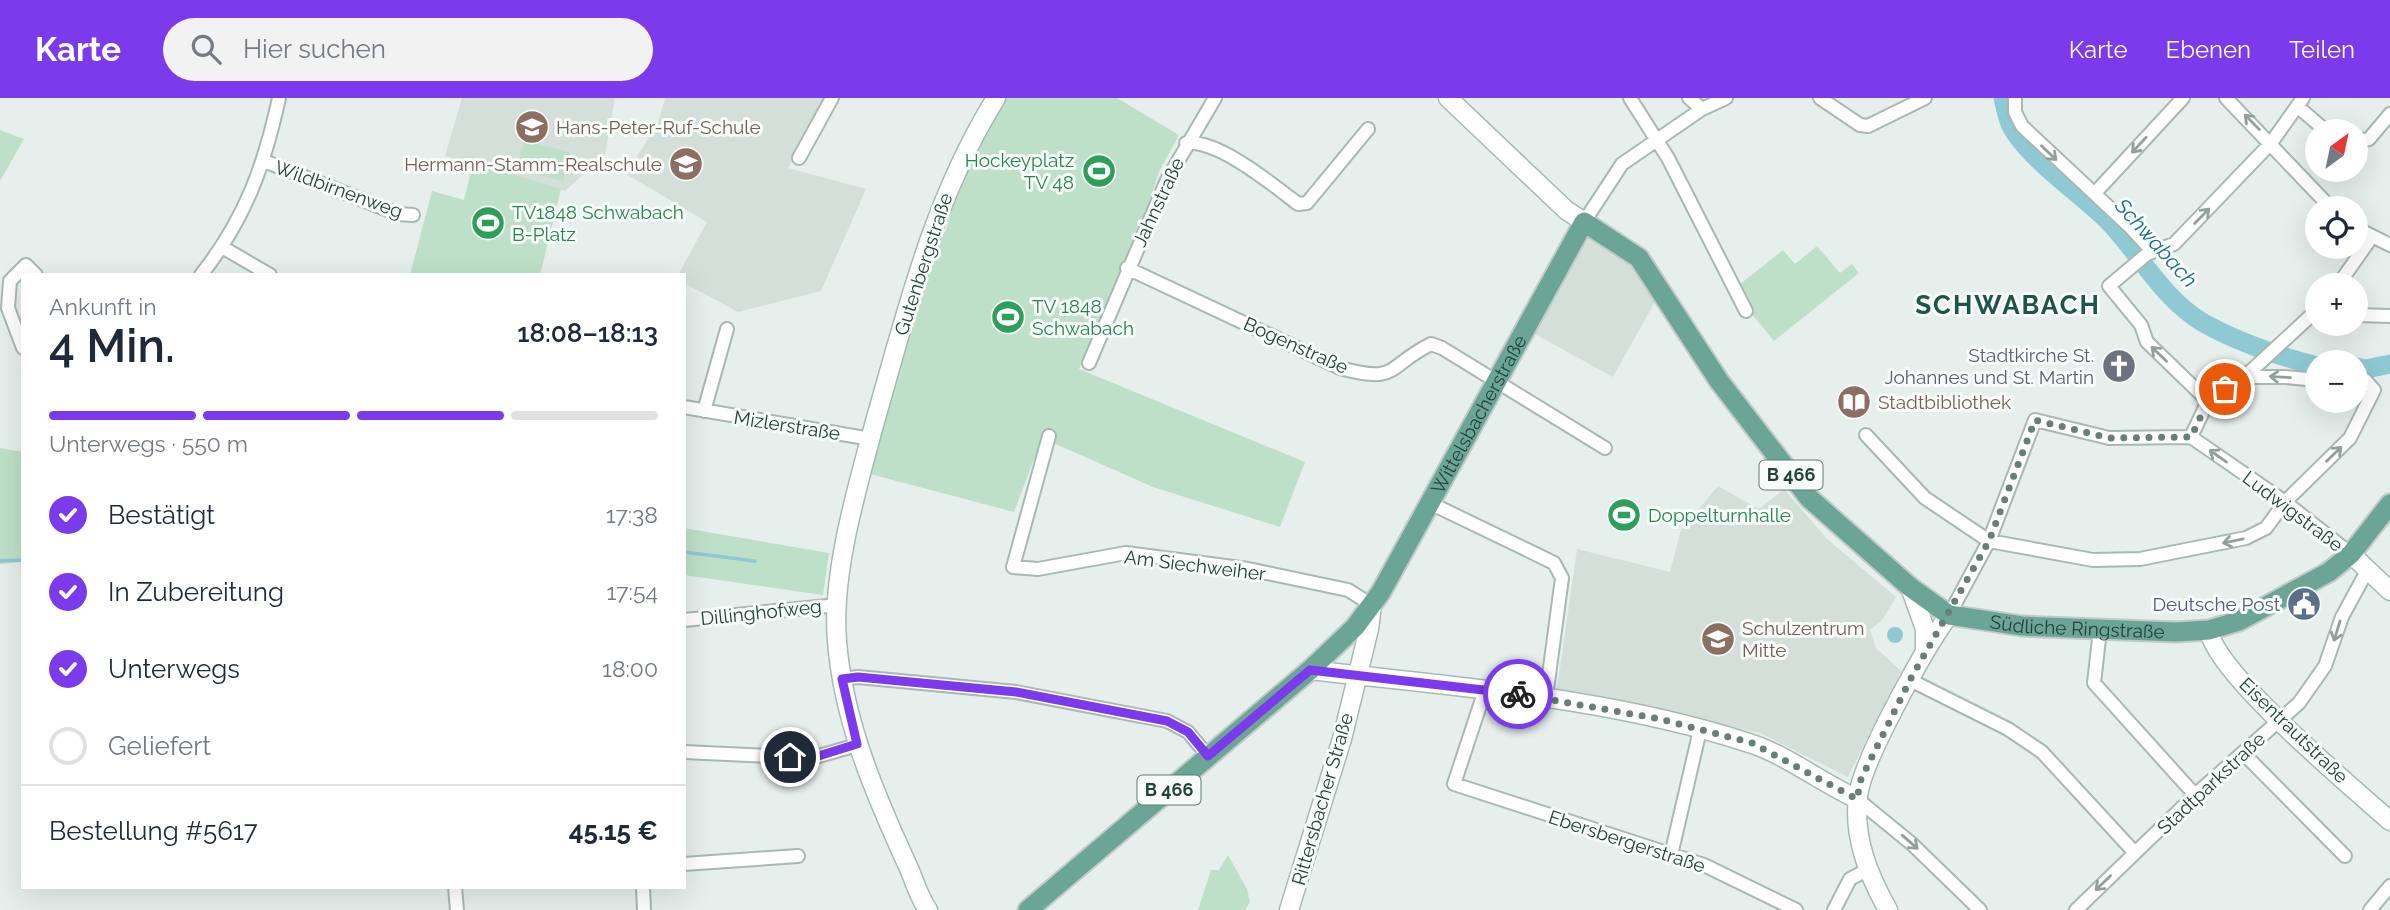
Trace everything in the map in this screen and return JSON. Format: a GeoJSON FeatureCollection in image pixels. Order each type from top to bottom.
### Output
{"type":"FeatureCollection","features":[{"type":"Feature","properties":{"kind":"main road","name":"Wittelsbacherstraße"},"geometry":{"type":"LineString","coordinates":[[1372,605],[1498,382],[1584,222]]}},
{"type":"Feature","properties":{"kind":"main road","name":"Südliche Ringstraße"},"geometry":{"type":"LineString","coordinates":[[1584,222],[1639,258],[1719,381],[1809,498],[1910,587],[1949,615],[2022,626],[2209,630],[2238,621],[2329,572],[2351,554],[2390,504]]}},
{"type":"Feature","properties":{"kind":"main road","name":"B 466"},"geometry":{"type":"LineString","coordinates":[[1028,910],[1310,670],[1355,627],[1372,605]]}},
{"type":"Feature","properties":{"kind":"street","name":"Wildbirnenweg"},"geometry":{"type":"LineString","coordinates":[[202,273],[222,247],[249,201],[264,161],[279,98]]}},
{"type":"Feature","properties":{"kind":"street"},"geometry":{"type":"LineString","coordinates":[[799,159],[832,98]]}},
{"type":"Feature","properties":{"kind":"street","name":"Gutenbergstraße"},"geometry":{"type":"LineString","coordinates":[[928,909],[857,744],[836,640],[838,605],[847,540],[871,439],[918,271],[943,199],[996,98]]}},
{"type":"Feature","properties":{"kind":"street"},"geometry":{"type":"LineString","coordinates":[[1186,144],[1215,98]]}},
{"type":"Feature","properties":{"kind":"street"},"geometry":{"type":"LineString","coordinates":[[1448,98],[1566,210],[1584,222],[1622,164],[1702,109],[1726,98]]}},
{"type":"Feature","properties":{"kind":"street"},"geometry":{"type":"LineString","coordinates":[[1630,98],[1657,138],[1746,312]]}},
{"type":"Feature","properties":{"kind":"street"},"geometry":{"type":"LineString","coordinates":[[1689,98],[1702,109]]}},
{"type":"Feature","properties":{"kind":"street"},"geometry":{"type":"LineString","coordinates":[[1820,98],[1860,125],[1876,124],[1925,98]]}},
{"type":"Feature","properties":{"kind":"street"},"geometry":{"type":"LineString","coordinates":[[2015,98],[2015,112],[2022,126],[2052,157],[2095,193],[2150,252]]}},
{"type":"Feature","properties":{"kind":"street"},"geometry":{"type":"LineString","coordinates":[[2095,193],[2183,98]]}},
{"type":"Feature","properties":{"kind":"street"},"geometry":{"type":"LineString","coordinates":[[2226,98],[2320,196]]}},
{"type":"Feature","properties":{"kind":"street"},"geometry":{"type":"LineString","coordinates":[[2208,401],[2147,342],[2141,326],[2109,286],[2131,265],[2150,252],[2174,243],[2271,143],[2300,102],[2315,119]]}},
{"type":"Feature","properties":{"kind":"street"},"geometry":{"type":"LineString","coordinates":[[2368,139],[2390,114]]}},
{"type":"Feature","properties":{"kind":"street","name":"Jahnstraße"},"geometry":{"type":"LineString","coordinates":[[1089,363],[1127,268],[1186,144],[1199,142],[1255,172],[1298,204],[1307,204],[1368,129]]}},
{"type":"Feature","properties":{"kind":"street","name":"Wildbirnenweg"},"geometry":{"type":"LineString","coordinates":[[264,161],[398,214],[414,215]]}},
{"type":"Feature","properties":{"kind":"street"},"geometry":{"type":"LineString","coordinates":[[2368,236],[2390,245]]}},
{"type":"Feature","properties":{"kind":"street"},"geometry":{"type":"LineString","coordinates":[[2346,273],[2371,238]]}},
{"type":"Feature","properties":{"kind":"street"},"geometry":{"type":"LineString","coordinates":[[222,247],[267,273]]}},
{"type":"Feature","properties":{"kind":"street"},"geometry":{"type":"LineString","coordinates":[[21,343],[8,308],[9,281],[26,265],[34,273]]}},
{"type":"Feature","properties":{"kind":"street","name":"Bogenstraße"},"geometry":{"type":"LineString","coordinates":[[1127,268],[1340,368],[1383,375],[1431,344],[1498,382]]}},
{"type":"Feature","properties":{"kind":"street"},"geometry":{"type":"LineString","coordinates":[[2368,315],[2390,316]]}},
{"type":"Feature","properties":{"kind":"street"},"geometry":{"type":"LineString","coordinates":[[1888,910],[1867,870],[1857,799],[1861,779],[1925,652],[1949,615],[1989,541],[2035,420],[2109,438],[2191,437],[2208,401],[2247,374],[2305,322]]}},
{"type":"Feature","properties":{"kind":"street"},"geometry":{"type":"LineString","coordinates":[[704,411],[727,328]]}},
{"type":"Feature","properties":{"kind":"street"},"geometry":{"type":"LineString","coordinates":[[2247,374],[2305,378]]}},
{"type":"Feature","properties":{"kind":"street"},"geometry":{"type":"LineString","coordinates":[[1498,382],[1605,448]]}},
{"type":"Feature","properties":{"kind":"street"},"geometry":{"type":"LineString","coordinates":[[2368,383],[2374,390],[2368,402]]}},
{"type":"Feature","properties":{"kind":"street","name":"Mizlerstraße"},"geometry":{"type":"LineString","coordinates":[[686,407],[871,439]]}},
{"type":"Feature","properties":{"kind":"street"},"geometry":{"type":"LineString","coordinates":[[1866,435],[1925,498],[1989,541],[2035,552],[2092,560],[2140,559],[2246,538],[2266,528],[2285,502],[2350,438],[2362,413]]}},
{"type":"Feature","properties":{"kind":"street","name":"Am Siechweiher"},"geometry":{"type":"LineString","coordinates":[[1049,436],[1013,567],[1038,569],[1126,553],[1248,569],[1348,590],[1372,605]]}},
{"type":"Feature","properties":{"kind":"street","name":"Ludwigstraße"},"geometry":{"type":"LineString","coordinates":[[2191,437],[2285,502],[2351,554],[2390,591]]}},
{"type":"Feature","properties":{"kind":"street"},"geometry":{"type":"LineString","coordinates":[[1430,503],[1553,563],[1562,578],[1546,697]]}},
{"type":"Feature","properties":{"kind":"street","name":"Stadtparkstraße"},"geometry":{"type":"LineString","coordinates":[[2076,910],[2195,795],[2299,703],[2325,666],[2342,617],[2367,570]]}},
{"type":"Feature","properties":{"kind":"street"},"geometry":{"type":"LineString","coordinates":[[1910,587],[1925,629],[1925,652]]}},
{"type":"Feature","properties":{"kind":"street","name":"Dillinghofweg"},"geometry":{"type":"LineString","coordinates":[[686,620],[838,605]]}},
{"type":"Feature","properties":{"kind":"street","name":"Rittersbacher Straße"},"geometry":{"type":"LineString","coordinates":[[1289,910],[1342,739],[1369,629],[1372,605]]}},
{"type":"Feature","properties":{"kind":"street"},"geometry":{"type":"LineString","coordinates":[[2100,629],[2094,683],[2195,795]]}},
{"type":"Feature","properties":{"kind":"street","name":"Eisentrautstraße"},"geometry":{"type":"LineString","coordinates":[[2209,630],[2210,641],[2251,692],[2279,721],[2390,821]]}},
{"type":"Feature","properties":{"kind":"street"},"geometry":{"type":"LineString","coordinates":[[1310,670],[1546,697],[1752,743],[1857,799],[1912,844],[1980,910]]}},
{"type":"Feature","properties":{"kind":"street"},"geometry":{"type":"LineString","coordinates":[[842,679],[883,679],[1016,692],[1167,721],[1188,732],[1208,756]]}},
{"type":"Feature","properties":{"kind":"street"},"geometry":{"type":"LineString","coordinates":[[1910,680],[2008,729],[2042,752],[2135,853]]}},
{"type":"Feature","properties":{"kind":"street","name":"Ebersbergerstraße"},"geometry":{"type":"LineString","coordinates":[[1485,690],[1454,784],[1737,879],[1796,910]]}},
{"type":"Feature","properties":{"kind":"street"},"geometry":{"type":"LineString","coordinates":[[1671,855],[1700,730]]}},
{"type":"Feature","properties":{"kind":"street"},"geometry":{"type":"LineString","coordinates":[[686,752],[812,758],[857,744]]}},
{"type":"Feature","properties":{"kind":"street"},"geometry":{"type":"LineString","coordinates":[[2243,753],[2345,856]]}},
{"type":"Feature","properties":{"kind":"street"},"geometry":{"type":"LineString","coordinates":[[686,864],[798,856]]}},
{"type":"Feature","properties":{"kind":"street"},"geometry":{"type":"LineString","coordinates":[[1834,910],[1850,878],[1867,870]]}},
{"type":"Feature","properties":{"kind":"street"},"geometry":{"type":"LineString","coordinates":[[2370,910],[2390,886]]}},
{"type":"Feature","properties":{"kind":"street"},"geometry":{"type":"LineString","coordinates":[[454,889],[457,910]]}},
{"type":"Feature","properties":{"kind":"street"},"geometry":{"type":"LineString","coordinates":[[643,889],[644,910]]}},
{"type":"Feature","properties":{"kind":"shaded area","name":"Hans-Peter-Ruf-Schule"},"geometry":{"type":"Polygon","coordinates":[[[462,98],[615,98],[605,155],[565,191],[445,156],[462,98]]]}},
{"type":"Feature","properties":{"kind":"shaded area"},"geometry":{"type":"Polygon","coordinates":[[[665,98],[829,98],[788,168],[866,189],[821,291],[738,312],[686,284],[686,273],[679,273],[707,222],[626,174],[658,123],[665,98]]]}},
{"type":"Feature","properties":{"kind":"shaded area"},"geometry":{"type":"Polygon","coordinates":[[[1588,237],[1633,263],[1657,298],[1613,377],[1535,334],[1588,237]]]}},
{"type":"Feature","properties":{"kind":"shaded area","name":"Schulzentrum Mitte"},"geometry":{"type":"Polygon","coordinates":[[[1718,486],[1759,509],[1784,489],[1827,539],[1896,597],[1883,619],[1870,630],[1876,648],[1901,671],[1848,777],[1760,733],[1557,689],[1577,549],[1670,572],[1681,530],[1718,486]]]}},
{"type":"Feature","properties":{"kind":"green space","name":"TV 1848 Schwabach"},"geometry":{"type":"Polygon","coordinates":[[[1005,98],[1117,98],[1179,135],[1159,172],[1141,227],[1079,369],[1305,462],[1280,527],[1153,487],[1042,438],[1014,512],[870,474],[934,250],[946,230],[959,186],[1005,98]]]}},
{"type":"Feature","properties":{"kind":"green space"},"geometry":{"type":"Polygon","coordinates":[[[0,130],[24,139],[0,181],[0,130]]]}},
{"type":"Feature","properties":{"kind":"green space"},"geometry":{"type":"Polygon","coordinates":[[[524,141],[570,152],[563,181],[517,170],[524,141]]]}},
{"type":"Feature","properties":{"kind":"green space","name":"TV1848 Schwabach B-Platz"},"geometry":{"type":"Polygon","coordinates":[[[473,163],[561,189],[540,273],[411,273],[432,191],[464,200],[473,163]]]}},
{"type":"Feature","properties":{"kind":"green space"},"geometry":{"type":"Polygon","coordinates":[[[1817,246],[1840,273],[1852,264],[1859,273],[1774,341],[1741,301],[1739,285],[1783,250],[1795,264],[1817,246]]]}},
{"type":"Feature","properties":{"kind":"green space"},"geometry":{"type":"Polygon","coordinates":[[[0,448],[21,452],[21,562],[0,564],[0,448]]]}},
{"type":"Feature","properties":{"kind":"green space"},"geometry":{"type":"Polygon","coordinates":[[[686,528],[829,553],[823,595],[686,575],[686,528]]]}},
{"type":"Feature","properties":{"kind":"green space"},"geometry":{"type":"Polygon","coordinates":[[[1228,855],[1247,889],[1250,902],[1245,910],[1198,910],[1211,870],[1219,870],[1228,855]]]}},
{"type":"Feature","properties":{"kind":"water"},"geometry":{"type":"Polygon","coordinates":[[[1895,627],[1901,629],[1901,641],[1895,643],[1889,641],[1887,635],[1889,629],[1895,627]]]}},
{"type":"Feature","properties":{"kind":"waterway","name":"Schwabach"},"geometry":{"type":"LineString","coordinates":[[2003,98],[2010,124],[2028,149],[2108,221],[2175,301],[2215,329],[2273,353],[2305,362]]}},
{"type":"Feature","properties":{"kind":"waterway","name":"Schwabach"},"geometry":{"type":"LineString","coordinates":[[2368,369],[2390,364]]}},
{"type":"Feature","properties":{"kind":"waterway"},"geometry":{"type":"LineString","coordinates":[[686,552],[755,561]]}},
{"type":"Feature","properties":{"kind":"waterway"},"geometry":{"type":"LineString","coordinates":[[0,561],[21,560]]}},
{"type":"Feature","properties":{"kind":"way so far"},"geometry":{"type":"LineString","coordinates":[[1518,694],[1660,719],[1752,743],[1857,799],[1861,779],[1910,680],[1989,541],[1992,526],[2035,420],[2109,438],[2191,437],[2208,401],[2225,389]]}},
{"type":"Feature","properties":{"kind":"place","name":"Hans-Peter-Ruf-Schule"},"geometry":{"type":"Point","coordinates":[532,127]}},
{"type":"Feature","properties":{"kind":"place","name":"Hermann-Stamm-Realschule"},"geometry":{"type":"Point","coordinates":[686,164]}},
{"type":"Feature","properties":{"kind":"place","name":"Hockeyplatz TV 48"},"geometry":{"type":"Point","coordinates":[1099,171]}},
{"type":"Feature","properties":{"kind":"place","name":"TV1848 Schwabach B-Platz"},"geometry":{"type":"Point","coordinates":[488,223]}},
{"type":"Feature","properties":{"kind":"place","name":"TV 1848 Schwabach"},"geometry":{"type":"Point","coordinates":[1008,317]}},
{"type":"Feature","properties":{"kind":"place","name":"Stadtkirche St. Johannes und St. Martin"},"geometry":{"type":"Point","coordinates":[2119,366]}},
{"type":"Feature","properties":{"kind":"place","name":"Stadtbibliothek"},"geometry":{"type":"Point","coordinates":[1854,402]}},
{"type":"Feature","properties":{"kind":"place","name":"Doppelturnhalle"},"geometry":{"type":"Point","coordinates":[1624,515]}},
{"type":"Feature","properties":{"kind":"place","name":"Deutsche Post"},"geometry":{"type":"Point","coordinates":[2304,604]}},
{"type":"Feature","properties":{"kind":"place","name":"Schulzentrum Mitte"},"geometry":{"type":"Point","coordinates":[1718,639]}},
{"type":"Feature","properties":{"kind":"district","name":"SCHWABACH"},"geometry":{"type":"Point","coordinates":[2008,305]}},
{"type":"Feature","properties":{"kind":"route"},"geometry":{"type":"LineString","coordinates":[[790,757],[812,758],[840,752],[857,744],[842,679],[858,677],[957,684],[1016,692],[1167,721],[1188,732],[1208,756],[1310,670],[1518,694]]}}]}
